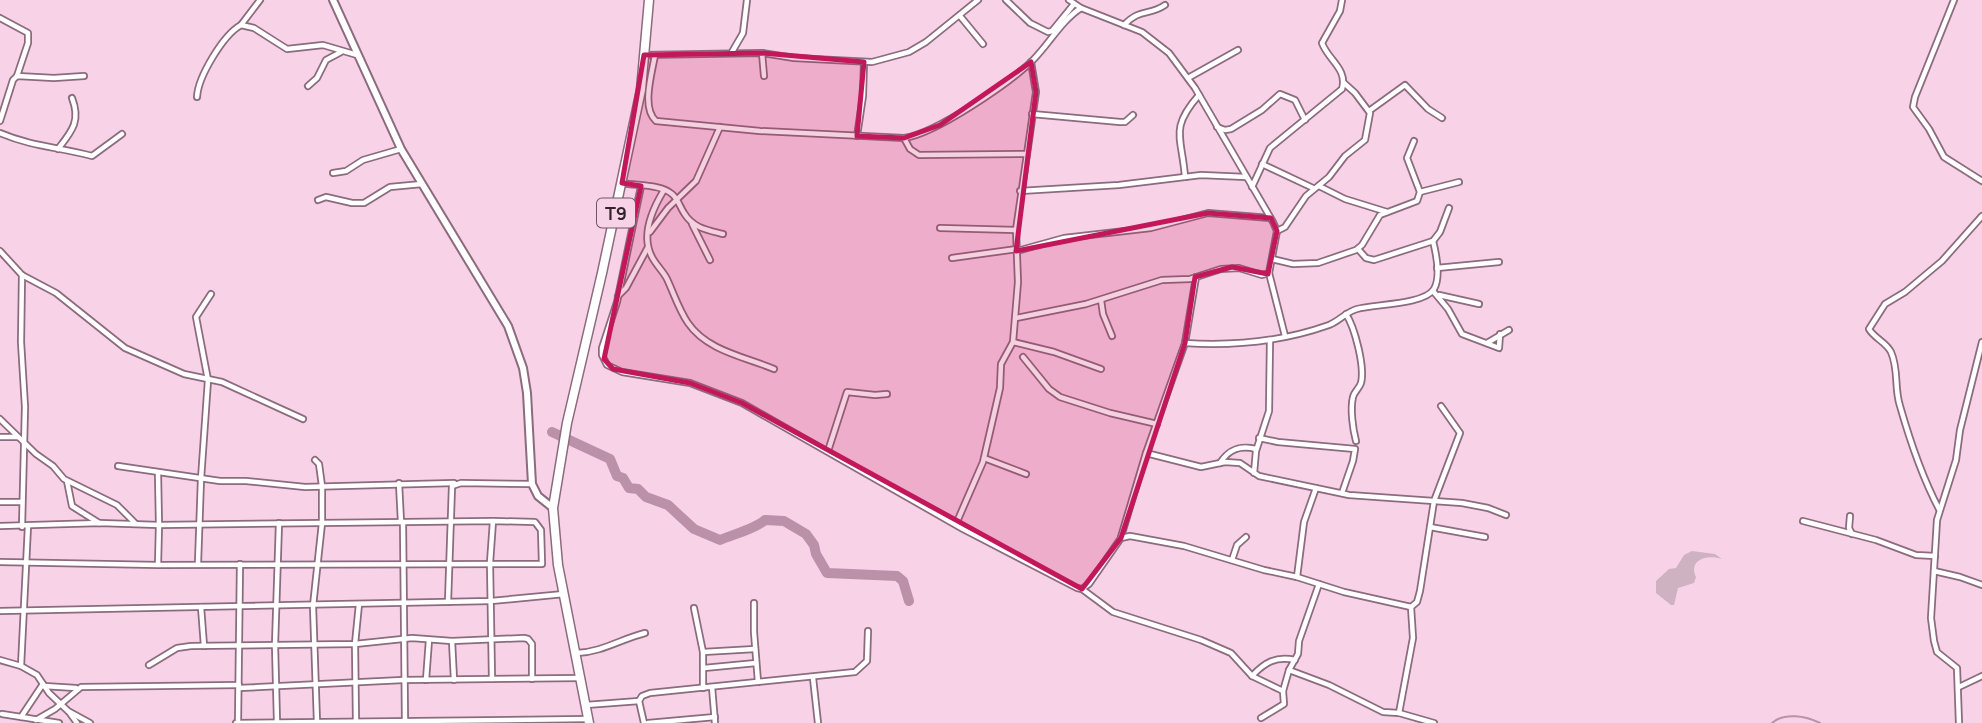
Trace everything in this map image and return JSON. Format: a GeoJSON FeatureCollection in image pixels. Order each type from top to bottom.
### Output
{"type":"FeatureCollection","features":[{"type":"Feature","properties":{"kind":"highway","name":"T9"},"geometry":{"type":"LineString","coordinates":[[589,721],[558,565],[553,508],[560,457],[622,183],[640,90],[649,0]]}},
{"type":"Feature","properties":{"kind":"main road"},"geometry":{"type":"LineString","coordinates":[[333,0],[401,149],[499,309],[515,345],[523,368],[527,393],[532,484],[538,496],[553,508]]}},
{"type":"Feature","properties":{"kind":"street"},"geometry":{"type":"LineString","coordinates":[[197,97],[199,82],[207,68],[228,37],[260,0]]}},
{"type":"Feature","properties":{"kind":"street"},"geometry":{"type":"LineString","coordinates":[[732,53],[741,39],[747,0]]}},
{"type":"Feature","properties":{"kind":"street"},"geometry":{"type":"LineString","coordinates":[[644,55],[750,52],[794,58],[864,62],[887,59],[909,52],[978,0]]}},
{"type":"Feature","properties":{"kind":"street"},"geometry":{"type":"LineString","coordinates":[[1006,0],[1030,23],[1048,32],[1057,26],[1072,2],[1159,43],[1199,95],[1277,231],[1269,273],[1285,336]]}},
{"type":"Feature","properties":{"kind":"street"},"geometry":{"type":"LineString","coordinates":[[1277,231],[1285,227],[1300,203],[1345,156],[1365,140],[1369,111],[1344,83],[1341,72],[1322,43],[1340,11],[1342,0]]}},
{"type":"Feature","properties":{"kind":"street"},"geometry":{"type":"LineString","coordinates":[[1954,0],[1914,97],[1913,107],[1944,157],[1982,181]]}},
{"type":"Feature","properties":{"kind":"street"},"geometry":{"type":"LineString","coordinates":[[1124,25],[1132,16],[1158,10],[1165,5]]}},
{"type":"Feature","properties":{"kind":"street"},"geometry":{"type":"LineString","coordinates":[[655,55],[649,106],[653,120],[857,136],[917,137],[940,125],[1031,62],[1081,8]]}},
{"type":"Feature","properties":{"kind":"street"},"geometry":{"type":"LineString","coordinates":[[960,16],[983,44]]}},
{"type":"Feature","properties":{"kind":"street"},"geometry":{"type":"LineString","coordinates":[[0,18],[28,33],[28,43],[0,121]]}},
{"type":"Feature","properties":{"kind":"street"},"geometry":{"type":"LineString","coordinates":[[241,25],[254,28],[287,49],[323,45],[358,55]]}},
{"type":"Feature","properties":{"kind":"street"},"geometry":{"type":"LineString","coordinates":[[741,39],[750,52]]}},
{"type":"Feature","properties":{"kind":"street"},"geometry":{"type":"LineString","coordinates":[[1188,78],[1238,50]]}},
{"type":"Feature","properties":{"kind":"street"},"geometry":{"type":"LineString","coordinates":[[308,86],[317,78],[326,60],[342,51]]}},
{"type":"Feature","properties":{"kind":"street"},"geometry":{"type":"LineString","coordinates":[[762,53],[764,76]]}},
{"type":"Feature","properties":{"kind":"street"},"geometry":{"type":"LineString","coordinates":[[857,136],[863,96],[864,62]]}},
{"type":"Feature","properties":{"kind":"street"},"geometry":{"type":"LineString","coordinates":[[956,524],[984,458],[1000,388],[1001,364],[1013,342],[1018,282],[1016,230],[1037,86],[1031,62]]}},
{"type":"Feature","properties":{"kind":"street"},"geometry":{"type":"LineString","coordinates":[[17,76],[84,76]]}},
{"type":"Feature","properties":{"kind":"street"},"geometry":{"type":"LineString","coordinates":[[1252,187],[1270,148],[1340,92],[1344,83]]}},
{"type":"Feature","properties":{"kind":"street"},"geometry":{"type":"LineString","coordinates":[[1369,111],[1405,85],[1442,118]]}},
{"type":"Feature","properties":{"kind":"street"},"geometry":{"type":"LineString","coordinates":[[1216,126],[1225,130],[1231,129],[1256,114],[1280,94],[1295,100],[1305,120]]}},
{"type":"Feature","properties":{"kind":"street"},"geometry":{"type":"LineString","coordinates":[[1185,177],[1178,137],[1182,116],[1199,95]]}},
{"type":"Feature","properties":{"kind":"street"},"geometry":{"type":"LineString","coordinates":[[58,149],[75,125],[77,109],[72,98]]}},
{"type":"Feature","properties":{"kind":"street"},"geometry":{"type":"LineString","coordinates":[[1032,114],[1120,122],[1125,122],[1133,115]]}},
{"type":"Feature","properties":{"kind":"street"},"geometry":{"type":"LineString","coordinates":[[648,235],[700,175],[720,127]]}},
{"type":"Feature","properties":{"kind":"street"},"geometry":{"type":"LineString","coordinates":[[0,133],[25,143],[92,156],[122,134]]}},
{"type":"Feature","properties":{"kind":"street"},"geometry":{"type":"LineString","coordinates":[[904,138],[910,149],[919,155],[1026,154]]}},
{"type":"Feature","properties":{"kind":"street"},"geometry":{"type":"LineString","coordinates":[[1272,259],[1293,264],[1318,263],[1358,249],[1380,215],[1413,204],[1419,199],[1420,192],[1407,159],[1414,141]]}},
{"type":"Feature","properties":{"kind":"street"},"geometry":{"type":"LineString","coordinates":[[333,173],[346,171],[363,160],[401,149]]}},
{"type":"Feature","properties":{"kind":"street"},"geometry":{"type":"LineString","coordinates":[[1262,164],[1345,199],[1388,212]]}},
{"type":"Feature","properties":{"kind":"street"},"geometry":{"type":"LineString","coordinates":[[1020,191],[1107,187],[1213,175],[1247,177]]}},
{"type":"Feature","properties":{"kind":"street"},"geometry":{"type":"LineString","coordinates":[[1420,192],[1459,182]]}},
{"type":"Feature","properties":{"kind":"street"},"geometry":{"type":"LineString","coordinates":[[622,183],[666,191],[687,190]]}},
{"type":"Feature","properties":{"kind":"street"},"geometry":{"type":"LineString","coordinates":[[318,200],[326,197],[363,203],[390,187],[422,184]]}},
{"type":"Feature","properties":{"kind":"street"},"geometry":{"type":"LineString","coordinates":[[640,186],[618,296],[602,348],[607,365],[622,372],[690,383],[742,403],[1056,579],[1082,589],[1106,609],[1201,640],[1231,653],[1252,676],[1283,691]]}},
{"type":"Feature","properties":{"kind":"street"},"geometry":{"type":"LineString","coordinates":[[666,191],[677,200],[710,260]]}},
{"type":"Feature","properties":{"kind":"street"},"geometry":{"type":"LineString","coordinates":[[666,191],[649,222],[648,247],[667,279],[680,310],[694,331],[723,349],[774,369]]}},
{"type":"Feature","properties":{"kind":"street"},"geometry":{"type":"LineString","coordinates":[[1358,249],[1366,258],[1374,260],[1433,241],[1440,232],[1449,208]]}},
{"type":"Feature","properties":{"kind":"street"},"geometry":{"type":"LineString","coordinates":[[952,258],[1017,250],[1064,237],[1151,228],[1208,213],[1271,218]]}},
{"type":"Feature","properties":{"kind":"street"},"geometry":{"type":"LineString","coordinates":[[1939,510],[1918,462],[1899,405],[1894,360],[1888,346],[1870,333],[1869,329],[1885,304],[1905,292],[1942,261],[1982,216]]}},
{"type":"Feature","properties":{"kind":"street"},"geometry":{"type":"LineString","coordinates":[[691,223],[723,234]]}},
{"type":"Feature","properties":{"kind":"street"},"geometry":{"type":"LineString","coordinates":[[940,228],[1016,230]]}},
{"type":"Feature","properties":{"kind":"street"},"geometry":{"type":"LineString","coordinates":[[1185,343],[1223,344],[1270,340],[1333,324],[1356,309],[1417,298],[1433,291],[1436,284],[1437,268],[1433,241]]}},
{"type":"Feature","properties":{"kind":"street"},"geometry":{"type":"LineString","coordinates":[[618,296],[626,288],[648,247]]}},
{"type":"Feature","properties":{"kind":"street"},"geometry":{"type":"LineString","coordinates":[[0,251],[22,275],[56,293],[125,348],[184,374],[222,382],[303,419]]}},
{"type":"Feature","properties":{"kind":"street"},"geometry":{"type":"LineString","coordinates":[[1437,268],[1499,262]]}},
{"type":"Feature","properties":{"kind":"street"},"geometry":{"type":"LineString","coordinates":[[1016,318],[1101,300],[1162,280],[1196,276],[1232,267],[1262,275],[1269,273]]}},
{"type":"Feature","properties":{"kind":"street"},"geometry":{"type":"LineString","coordinates":[[21,666],[26,563],[22,502],[25,443],[21,342],[22,275]]}},
{"type":"Feature","properties":{"kind":"street"},"geometry":{"type":"LineString","coordinates":[[1082,589],[1089,584],[1121,538],[1146,453],[1185,343],[1196,276]]}},
{"type":"Feature","properties":{"kind":"street"},"geometry":{"type":"LineString","coordinates":[[1433,291],[1462,334],[1499,348],[1500,334]]}},
{"type":"Feature","properties":{"kind":"street"},"geometry":{"type":"LineString","coordinates":[[198,563],[208,380],[197,317],[211,293]]}},
{"type":"Feature","properties":{"kind":"street"},"geometry":{"type":"LineString","coordinates":[[1438,295],[1479,304]]}},
{"type":"Feature","properties":{"kind":"street"},"geometry":{"type":"LineString","coordinates":[[1101,300],[1103,314],[1112,336]]}},
{"type":"Feature","properties":{"kind":"street"},"geometry":{"type":"LineString","coordinates":[[1346,314],[1353,328],[1361,372],[1360,386],[1353,395],[1352,405],[1356,441]]}},
{"type":"Feature","properties":{"kind":"street"},"geometry":{"type":"LineString","coordinates":[[1487,343],[1509,330]]}},
{"type":"Feature","properties":{"kind":"street"},"geometry":{"type":"LineString","coordinates":[[1254,474],[1256,449],[1269,411],[1270,340]]}},
{"type":"Feature","properties":{"kind":"street"},"geometry":{"type":"LineString","coordinates":[[1013,342],[1055,352],[1101,369]]}},
{"type":"Feature","properties":{"kind":"street"},"geometry":{"type":"LineString","coordinates":[[1959,723],[1957,668],[1937,652],[1931,618],[1939,510],[1956,460],[1959,430],[1982,342]]}},
{"type":"Feature","properties":{"kind":"street"},"geometry":{"type":"LineString","coordinates":[[1023,357],[1049,389],[1060,397],[1157,424]]}},
{"type":"Feature","properties":{"kind":"street"},"geometry":{"type":"LineString","coordinates":[[828,451],[847,392],[887,394]]}},
{"type":"Feature","properties":{"kind":"street"},"geometry":{"type":"LineString","coordinates":[[1411,607],[1417,602],[1420,591],[1434,501],[1460,433],[1441,405]]}},
{"type":"Feature","properties":{"kind":"street"},"geometry":{"type":"LineString","coordinates":[[0,419],[67,481],[117,505],[135,524]]}},
{"type":"Feature","properties":{"kind":"street"},"geometry":{"type":"LineString","coordinates":[[0,437],[19,438]]}},
{"type":"Feature","properties":{"kind":"street"},"geometry":{"type":"LineString","coordinates":[[1259,438],[1355,449],[1342,493]]}},
{"type":"Feature","properties":{"kind":"street"},"geometry":{"type":"LineString","coordinates":[[1220,463],[1239,447],[1256,449]]}},
{"type":"Feature","properties":{"kind":"street"},"geometry":{"type":"LineString","coordinates":[[1146,453],[1201,467],[1240,463],[1254,474],[1376,499],[1403,498],[1475,505],[1506,515]]}},
{"type":"Feature","properties":{"kind":"street"},"geometry":{"type":"LineString","coordinates":[[984,458],[1026,474]]}},
{"type":"Feature","properties":{"kind":"street"},"geometry":{"type":"LineString","coordinates":[[315,460],[319,464],[323,486],[313,606],[317,722]]}},
{"type":"Feature","properties":{"kind":"street"},"geometry":{"type":"LineString","coordinates":[[118,466],[201,479],[323,486],[399,483],[532,484]]}},
{"type":"Feature","properties":{"kind":"street"},"geometry":{"type":"LineString","coordinates":[[158,473],[158,565]]}},
{"type":"Feature","properties":{"kind":"street"},"geometry":{"type":"LineString","coordinates":[[67,481],[72,506],[100,523]]}},
{"type":"Feature","properties":{"kind":"street"},"geometry":{"type":"LineString","coordinates":[[399,483],[404,563],[405,722]]}},
{"type":"Feature","properties":{"kind":"street"},"geometry":{"type":"LineString","coordinates":[[448,602],[454,483]]}},
{"type":"Feature","properties":{"kind":"street"},"geometry":{"type":"LineString","coordinates":[[1297,577],[1304,522],[1316,488]]}},
{"type":"Feature","properties":{"kind":"street"},"geometry":{"type":"LineString","coordinates":[[0,502],[22,502]]}},
{"type":"Feature","properties":{"kind":"street"},"geometry":{"type":"LineString","coordinates":[[1850,516],[1849,528],[1852,535]]}},
{"type":"Feature","properties":{"kind":"street"},"geometry":{"type":"LineString","coordinates":[[492,679],[493,521]]}},
{"type":"Feature","properties":{"kind":"street"},"geometry":{"type":"LineString","coordinates":[[1803,521],[1876,540],[1916,555],[1935,556]]}},
{"type":"Feature","properties":{"kind":"street"},"geometry":{"type":"LineString","coordinates":[[0,526],[100,523],[159,525],[535,522],[541,530],[542,564],[158,565],[0,562]]}},
{"type":"Feature","properties":{"kind":"street"},"geometry":{"type":"LineString","coordinates":[[277,722],[275,645],[279,523]]}},
{"type":"Feature","properties":{"kind":"street"},"geometry":{"type":"LineString","coordinates":[[1430,527],[1485,537]]}},
{"type":"Feature","properties":{"kind":"street"},"geometry":{"type":"LineString","coordinates":[[1121,538],[1137,537],[1184,546],[1411,607]]}},
{"type":"Feature","properties":{"kind":"street"},"geometry":{"type":"LineString","coordinates":[[1232,560],[1237,545],[1246,537]]}},
{"type":"Feature","properties":{"kind":"street"},"geometry":{"type":"LineString","coordinates":[[240,564],[237,723],[589,721]]}},
{"type":"Feature","properties":{"kind":"street"},"geometry":{"type":"LineString","coordinates":[[1934,571],[1982,585]]}},
{"type":"Feature","properties":{"kind":"street"},"geometry":{"type":"LineString","coordinates":[[1261,718],[1282,706],[1289,670],[1295,660],[1319,584]]}},
{"type":"Feature","properties":{"kind":"street"},"geometry":{"type":"LineString","coordinates":[[0,611],[491,601],[565,594]]}},
{"type":"Feature","properties":{"kind":"street"},"geometry":{"type":"LineString","coordinates":[[754,603],[758,682]]}},
{"type":"Feature","properties":{"kind":"street"},"geometry":{"type":"LineString","coordinates":[[356,722],[355,644],[359,604]]}},
{"type":"Feature","properties":{"kind":"street"},"geometry":{"type":"LineString","coordinates":[[201,607],[204,646]]}},
{"type":"Feature","properties":{"kind":"street"},"geometry":{"type":"LineString","coordinates":[[1399,713],[1413,638],[1411,607]]}},
{"type":"Feature","properties":{"kind":"street"},"geometry":{"type":"LineString","coordinates":[[694,608],[704,652],[703,688]]}},
{"type":"Feature","properties":{"kind":"street"},"geometry":{"type":"LineString","coordinates":[[712,687],[715,720],[646,723],[639,701],[650,692],[813,678],[847,674],[862,668],[869,655],[868,631]]}},
{"type":"Feature","properties":{"kind":"street"},"geometry":{"type":"LineString","coordinates":[[577,653],[596,651],[645,633]]}},
{"type":"Feature","properties":{"kind":"street"},"geometry":{"type":"LineString","coordinates":[[149,665],[177,648],[204,646],[355,644],[412,638],[452,641],[524,638],[531,641],[532,679]]}},
{"type":"Feature","properties":{"kind":"street"},"geometry":{"type":"LineString","coordinates":[[426,680],[429,640]]}},
{"type":"Feature","properties":{"kind":"street"},"geometry":{"type":"LineString","coordinates":[[452,641],[454,680]]}},
{"type":"Feature","properties":{"kind":"street"},"geometry":{"type":"LineString","coordinates":[[704,652],[755,649]]}},
{"type":"Feature","properties":{"kind":"street"},"geometry":{"type":"LineString","coordinates":[[1252,676],[1275,658],[1295,660]]}},
{"type":"Feature","properties":{"kind":"street"},"geometry":{"type":"LineString","coordinates":[[0,660],[21,666],[37,675],[76,723]]}},
{"type":"Feature","properties":{"kind":"street"},"geometry":{"type":"LineString","coordinates":[[704,668],[756,663]]}},
{"type":"Feature","properties":{"kind":"street"},"geometry":{"type":"LineString","coordinates":[[1289,670],[1329,685],[1383,712],[1399,713],[1434,723]]}},
{"type":"Feature","properties":{"kind":"street"},"geometry":{"type":"LineString","coordinates":[[1959,687],[1982,677]]}},
{"type":"Feature","properties":{"kind":"street"},"geometry":{"type":"LineString","coordinates":[[43,685],[77,688],[93,685],[277,687],[403,680],[582,678]]}},
{"type":"Feature","properties":{"kind":"street"},"geometry":{"type":"LineString","coordinates":[[813,678],[818,723]]}},
{"type":"Feature","properties":{"kind":"street"},"geometry":{"type":"LineString","coordinates":[[21,717],[43,685]]}},
{"type":"Feature","properties":{"kind":"street"},"geometry":{"type":"LineString","coordinates":[[36,720],[77,688]]}},
{"type":"Feature","properties":{"kind":"street"},"geometry":{"type":"LineString","coordinates":[[586,705],[639,701]]}},
{"type":"Feature","properties":{"kind":"street"},"geometry":{"type":"LineString","coordinates":[[68,711],[90,723]]}},
{"type":"Feature","properties":{"kind":"street"},"geometry":{"type":"LineString","coordinates":[[2,714],[59,723]]}},
{"type":"Feature","properties":{"kind":"highlighted area"},"geometry":{"type":"Polygon","coordinates":[[[762,53],[864,62],[857,136],[904,138],[940,125],[1031,62],[1036,92],[1016,251],[1208,213],[1271,218],[1277,231],[1268,274],[1232,267],[1195,277],[1185,343],[1121,538],[1082,589],[742,403],[690,383],[613,369],[604,359],[641,186],[622,183],[644,55],[762,53]]]}},
{"type":"Feature","properties":{"kind":"shaded area"},"geometry":{"type":"Polygon","coordinates":[[[1692,551],[1715,554],[1722,559],[1711,557],[1697,562],[1694,583],[1678,588],[1674,605],[1671,605],[1656,593],[1656,581],[1669,569],[1676,568],[1684,555],[1692,551]]]}},
{"type":"Feature","properties":{"kind":"waterway"},"geometry":{"type":"LineString","coordinates":[[552,432],[610,459],[617,476],[623,478],[629,488],[638,489],[646,497],[668,505],[694,529],[720,540],[750,529],[765,520],[784,521],[806,534],[827,573],[897,576],[903,581],[909,601]]}},
{"type":"Feature","properties":{"kind":"waterway"},"geometry":{"type":"LineString","coordinates":[[1772,723],[1783,717],[1795,716],[1820,723]]}}]}
